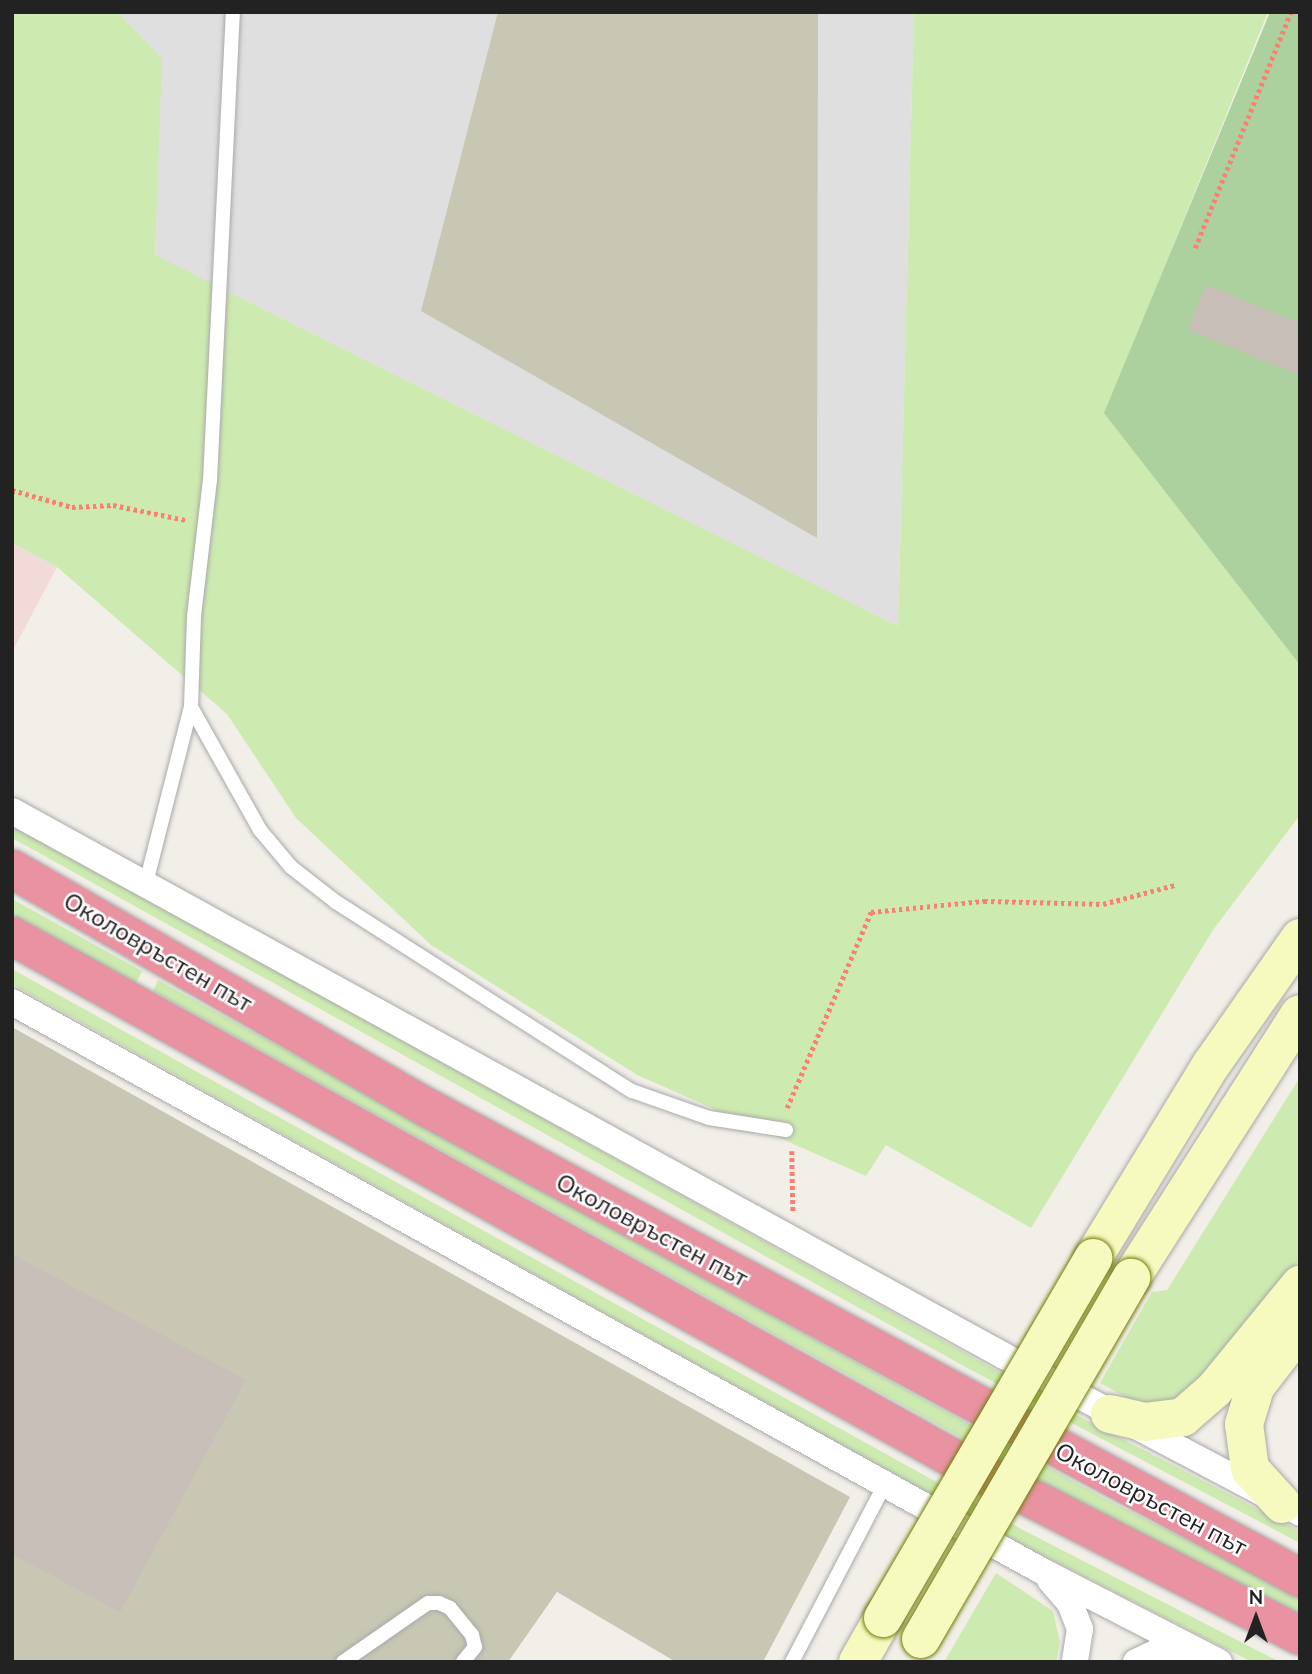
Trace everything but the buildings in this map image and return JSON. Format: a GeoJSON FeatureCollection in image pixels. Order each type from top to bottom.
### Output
{"type":"FeatureCollection","features":[{"type":"Feature","properties":{"kind":"highway","name":"Околовръстен път"},"geometry":{"type":"LineString","coordinates":[[12,869],[440,1115],[1300,1577]]}},
{"type":"Feature","properties":{"kind":"highway"},"geometry":{"type":"LineString","coordinates":[[12,936],[947,1455],[1300,1636]]}},
{"type":"Feature","properties":{"kind":"main road"},"geometry":{"type":"LineString","coordinates":[[858,1662],[1093,1258],[1204,1076],[1300,938]]}},
{"type":"Feature","properties":{"kind":"main road"},"geometry":{"type":"LineString","coordinates":[[915,1651],[1131,1278],[1300,1014]]}},
{"type":"Feature","properties":{"kind":"main road"},"geometry":{"type":"LineString","coordinates":[[1110,1414],[1144,1422],[1183,1417],[1214,1390],[1300,1285]]}},
{"type":"Feature","properties":{"kind":"main road"},"geometry":{"type":"LineString","coordinates":[[1291,1509],[1250,1469],[1244,1424],[1255,1387],[1300,1329]]}},
{"type":"Feature","properties":{"kind":"street"},"geometry":{"type":"LineString","coordinates":[[12,811],[1110,1414],[1291,1509]]}},
{"type":"Feature","properties":{"kind":"street"},"geometry":{"type":"LineString","coordinates":[[12,1002],[1042,1571],[1216,1660]]}},
{"type":"Feature","properties":{"kind":"street"},"geometry":{"type":"LineString","coordinates":[[1042,1571],[1070,1603],[1080,1629],[1076,1662]]}},
{"type":"Feature","properties":{"kind":"street"},"geometry":{"type":"LineString","coordinates":[[1136,1662],[1175,1651],[1216,1660]]}},
{"type":"Feature","properties":{"kind":"lane"},"geometry":{"type":"LineString","coordinates":[[146,883],[191,707],[233,12]]}},
{"type":"Feature","properties":{"kind":"lane"},"geometry":{"type":"LineString","coordinates":[[191,707],[260,830],[291,867],[336,902],[632,1091],[709,1118],[786,1130]]}},
{"type":"Feature","properties":{"kind":"lane"},"geometry":{"type":"LineString","coordinates":[[792,1662],[885,1484]]}},
{"type":"Feature","properties":{"kind":"lane"},"geometry":{"type":"LineString","coordinates":[[343,1662],[428,1604],[439,1603],[450,1608],[472,1635],[475,1647],[470,1660]]}},
{"type":"Feature","properties":{"kind":"path"},"geometry":{"type":"LineString","coordinates":[[1195,248],[1290,12]]}},
{"type":"Feature","properties":{"kind":"path"},"geometry":{"type":"LineString","coordinates":[[12,490],[72,507],[113,505],[204,526]]}},
{"type":"Feature","properties":{"kind":"path"},"geometry":{"type":"LineString","coordinates":[[784,1234],[797,1201],[796,1165],[786,1130],[786,1111],[871,912],[984,901],[1103,904],[1175,885]]}},
{"type":"Feature","properties":{"kind":"shaded area"},"geometry":{"type":"Polygon","coordinates":[[[118,12],[914,12],[898,626],[154,255],[161,59],[118,12]]]}},
{"type":"Feature","properties":{"kind":"shaded area"},"geometry":{"type":"Polygon","coordinates":[[[498,12],[818,12],[817,538],[421,311],[498,12]]]}},
{"type":"Feature","properties":{"kind":"shaded area"},"geometry":{"type":"Polygon","coordinates":[[[12,543],[57,567],[12,652],[12,543]]]}},
{"type":"Feature","properties":{"kind":"shaded area"},"geometry":{"type":"Polygon","coordinates":[[[12,1027],[850,1497],[763,1662],[676,1662],[557,1592],[508,1662],[12,1662],[12,1027]]]}},
{"type":"Feature","properties":{"kind":"green space"},"geometry":{"type":"Polygon","coordinates":[[[12,12],[118,12],[162,59],[155,255],[898,626],[914,12],[1268,12],[1105,413],[1300,665],[1300,815],[1213,930],[1031,1228],[886,1145],[866,1176],[637,1075],[431,945],[296,818],[227,714],[57,567],[12,543],[12,12]]]}},
{"type":"Feature","properties":{"kind":"green space"},"geometry":{"type":"Polygon","coordinates":[[[1270,12],[1300,12],[1300,665],[1104,413],[1270,12]]]}},
{"type":"Feature","properties":{"kind":"green space"},"geometry":{"type":"Polygon","coordinates":[[[12,824],[1086,1420],[1300,1531],[1300,1543],[969,1369],[12,838],[12,824]]]}},
{"type":"Feature","properties":{"kind":"green space"},"geometry":{"type":"Polygon","coordinates":[[[12,899],[142,971],[136,983],[12,915],[12,899]]]}},
{"type":"Feature","properties":{"kind":"green space"},"geometry":{"type":"Polygon","coordinates":[[[12,969],[1023,1530],[1280,1662],[1252,1662],[1017,1542],[12,984],[12,969]]]}},
{"type":"Feature","properties":{"kind":"green space"},"geometry":{"type":"Polygon","coordinates":[[[158,980],[1115,1504],[1300,1597],[1300,1614],[1107,1518],[153,991],[158,980]]]}},
{"type":"Feature","properties":{"kind":"green space"},"geometry":{"type":"Polygon","coordinates":[[[1300,1077],[1300,1259],[1184,1400],[1140,1405],[1100,1383],[1152,1292],[1167,1290],[1300,1077]]]}},
{"type":"Feature","properties":{"kind":"green space"},"geometry":{"type":"Polygon","coordinates":[[[996,1573],[1053,1611],[1060,1642],[1056,1662],[944,1662],[996,1573]]]}}]}
